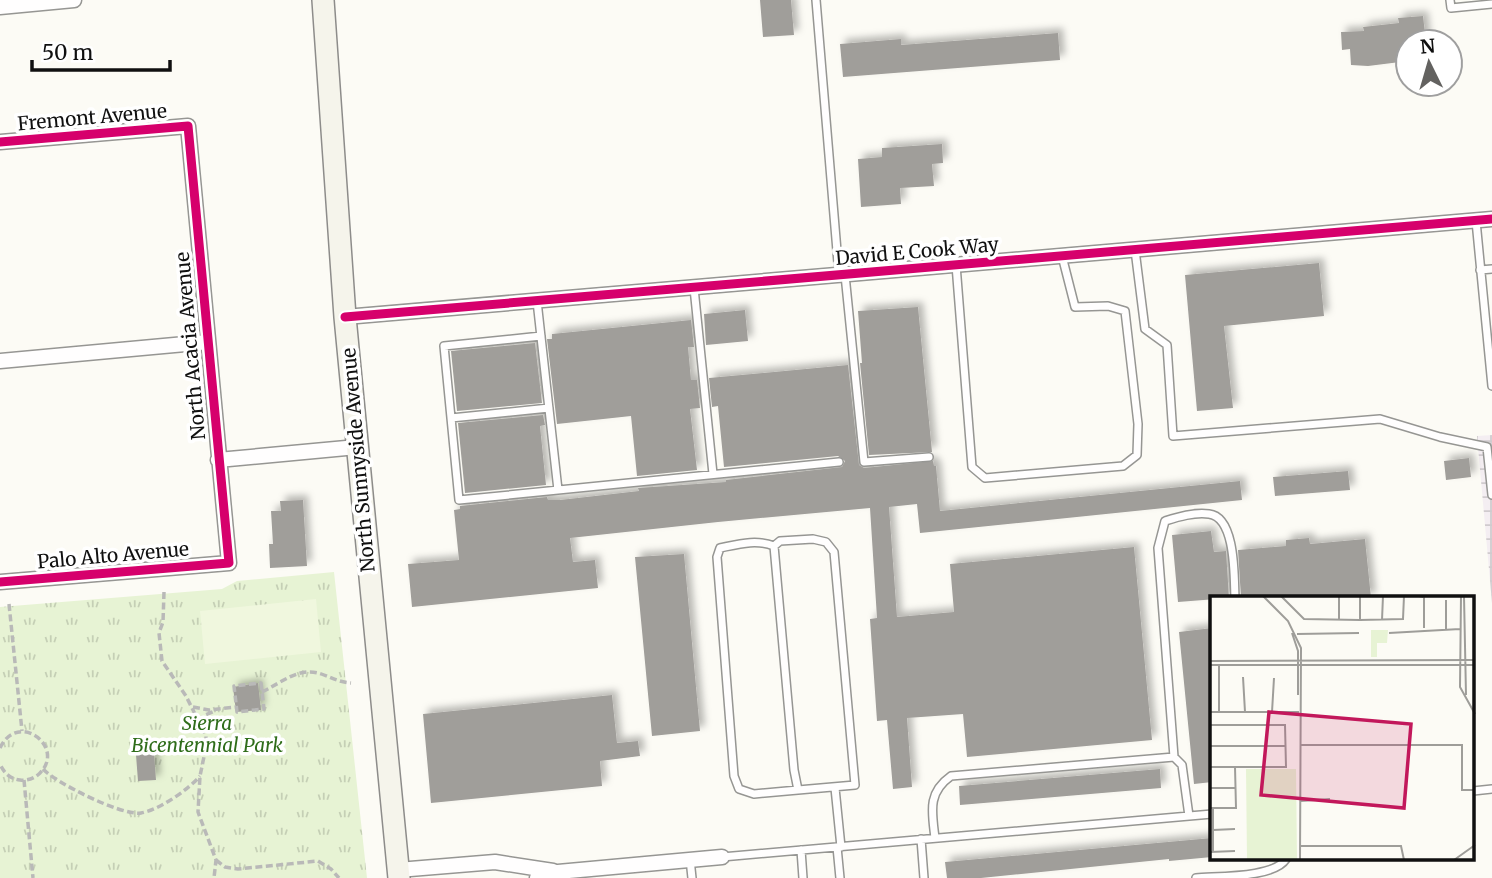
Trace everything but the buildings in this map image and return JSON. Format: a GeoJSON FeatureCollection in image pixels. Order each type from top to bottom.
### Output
{"type":"FeatureCollection","features":[{"type":"Feature","properties":{"kind":"main road","name":"North Sunnyside Avenue"},"geometry":{"type":"LineString","coordinates":[[323,0],[345,317],[398,874]]}},
{"type":"Feature","properties":{"kind":"street"},"geometry":{"type":"LineString","coordinates":[[0,7],[74,0]]}},
{"type":"Feature","properties":{"kind":"street","name":"Fremont Avenue"},"geometry":{"type":"LineString","coordinates":[[0,142],[188,126]]}},
{"type":"Feature","properties":{"kind":"street","name":"North Acacia Avenue"},"geometry":{"type":"LineString","coordinates":[[188,126],[229,563]]}},
{"type":"Feature","properties":{"kind":"street","name":"David E Cook Way"},"geometry":{"type":"LineString","coordinates":[[345,317],[1492,219]]}},
{"type":"Feature","properties":{"kind":"street"},"geometry":{"type":"LineString","coordinates":[[0,361],[207,342]]}},
{"type":"Feature","properties":{"kind":"street"},"geometry":{"type":"LineString","coordinates":[[218,460],[357,447]]}},
{"type":"Feature","properties":{"kind":"street","name":"Palo Alto Avenue"},"geometry":{"type":"LineString","coordinates":[[0,582],[229,563]]}},
{"type":"Feature","properties":{"kind":"street"},"geometry":{"type":"LineString","coordinates":[[537,878],[558,872],[722,857]]}},
{"type":"Feature","properties":{"kind":"street"},"geometry":{"type":"LineString","coordinates":[[398,874],[495,862],[558,872]]}},
{"type":"Feature","properties":{"kind":"lane"},"geometry":{"type":"LineString","coordinates":[[816,0],[842,274],[864,462],[929,457]]}},
{"type":"Feature","properties":{"kind":"lane"},"geometry":{"type":"LineString","coordinates":[[1450,0],[1451,8],[1492,4]]}},
{"type":"Feature","properties":{"kind":"lane"},"geometry":{"type":"LineString","coordinates":[[1476,220],[1489,327],[1492,386]]}},
{"type":"Feature","properties":{"kind":"lane"},"geometry":{"type":"LineString","coordinates":[[1135,249],[1145,329],[1167,345],[1172,436],[1380,419],[1440,438],[1487,447],[1492,495]]}},
{"type":"Feature","properties":{"kind":"lane"},"geometry":{"type":"LineString","coordinates":[[956,265],[972,467],[985,478],[1123,466],[1137,455],[1138,424],[1125,311],[1108,306],[1075,307],[1062,256]]}},
{"type":"Feature","properties":{"kind":"lane"},"geometry":{"type":"LineString","coordinates":[[1480,270],[1492,269]]}},
{"type":"Feature","properties":{"kind":"lane"},"geometry":{"type":"LineString","coordinates":[[694,287],[713,474]]}},
{"type":"Feature","properties":{"kind":"lane"},"geometry":{"type":"LineString","coordinates":[[537,300],[558,490]]}},
{"type":"Feature","properties":{"kind":"lane"},"geometry":{"type":"LineString","coordinates":[[541,335],[444,346],[459,500],[839,461]]}},
{"type":"Feature","properties":{"kind":"lane"},"geometry":{"type":"LineString","coordinates":[[451,418],[549,408]]}},
{"type":"Feature","properties":{"kind":"lane"},"geometry":{"type":"LineString","coordinates":[[1189,816],[1182,765],[1174,757],[1158,548],[1165,521],[1182,515],[1211,513],[1222,520],[1231,541],[1235,596]]}},
{"type":"Feature","properties":{"kind":"lane"},"geometry":{"type":"LineString","coordinates":[[813,539],[826,542],[834,552],[855,785],[754,794],[739,789],[734,776],[717,557],[720,548],[749,542],[774,546],[780,541],[813,539]]}},
{"type":"Feature","properties":{"kind":"lane"},"geometry":{"type":"LineString","coordinates":[[774,546],[798,790]]}},
{"type":"Feature","properties":{"kind":"lane"},"geometry":{"type":"LineString","coordinates":[[935,838],[932,809],[934,796],[939,784],[951,776],[1174,757]]}},
{"type":"Feature","properties":{"kind":"lane"},"geometry":{"type":"LineString","coordinates":[[835,788],[840,878]]}},
{"type":"Feature","properties":{"kind":"lane"},"geometry":{"type":"LineString","coordinates":[[1474,791],[1492,789]]}},
{"type":"Feature","properties":{"kind":"lane"},"geometry":{"type":"LineString","coordinates":[[722,857],[1210,814]]}},
{"type":"Feature","properties":{"kind":"lane"},"geometry":{"type":"LineString","coordinates":[[921,839],[924,878]]}},
{"type":"Feature","properties":{"kind":"lane"},"geometry":{"type":"LineString","coordinates":[[801,850],[803,878]]}},
{"type":"Feature","properties":{"kind":"lane"},"geometry":{"type":"LineString","coordinates":[[690,859],[692,878]]}},
{"type":"Feature","properties":{"kind":"lane"},"geometry":{"type":"LineString","coordinates":[[1196,878],[1265,875],[1285,860]]}},
{"type":"Feature","properties":{"kind":"path"},"geometry":{"type":"LineString","coordinates":[[164,592],[163,622],[159,633],[162,662],[191,706],[206,736],[198,812],[216,860],[215,878]]}},
{"type":"Feature","properties":{"kind":"path"},"geometry":{"type":"LineString","coordinates":[[9,604],[22,731]]}},
{"type":"Feature","properties":{"kind":"path"},"geometry":{"type":"LineString","coordinates":[[262,692],[299,673],[310,671],[338,682],[351,683]]}},
{"type":"Feature","properties":{"kind":"path"},"geometry":{"type":"LineString","coordinates":[[261,684],[262,692],[264,709],[237,712],[234,686],[261,684]]}},
{"type":"Feature","properties":{"kind":"path"},"geometry":{"type":"LineString","coordinates":[[191,706],[209,710],[236,707]]}},
{"type":"Feature","properties":{"kind":"path"},"geometry":{"type":"LineString","coordinates":[[202,726],[203,716],[224,708]]}},
{"type":"Feature","properties":{"kind":"path"},"geometry":{"type":"LineString","coordinates":[[0,748],[6,738],[22,731],[36,735],[46,747],[47,762],[32,779],[12,778],[1,768]]}},
{"type":"Feature","properties":{"kind":"path"},"geometry":{"type":"LineString","coordinates":[[43,769],[51,778],[64,785],[125,811],[141,813],[187,790],[200,776]]}},
{"type":"Feature","properties":{"kind":"path"},"geometry":{"type":"LineString","coordinates":[[24,780],[33,878]]}},
{"type":"Feature","properties":{"kind":"path"},"geometry":{"type":"LineString","coordinates":[[216,860],[225,867],[239,869],[318,861],[339,878]]}},
{"type":"Feature","properties":{"kind":"shaded area"},"geometry":{"type":"Polygon","coordinates":[[[1492,435],[1492,603],[1477,436],[1492,435]]]}},
{"type":"Feature","properties":{"kind":"green space","name":"Sierra Bicentennial Park"},"geometry":{"type":"Polygon","coordinates":[[[334,572],[367,878],[0,878],[0,607],[222,589],[237,581],[334,572]]]}},
{"type":"Feature","properties":{"kind":"green space"},"geometry":{"type":"Polygon","coordinates":[[[316,599],[321,652],[205,664],[200,611],[316,599]]]}},
{"type":"Feature","properties":{"kind":"cycle path"},"geometry":{"type":"LineString","coordinates":[[0,142],[188,126],[229,563],[0,582]]}},
{"type":"Feature","properties":{"kind":"cycle path"},"geometry":{"type":"LineString","coordinates":[[345,317],[1492,219]]}}]}
